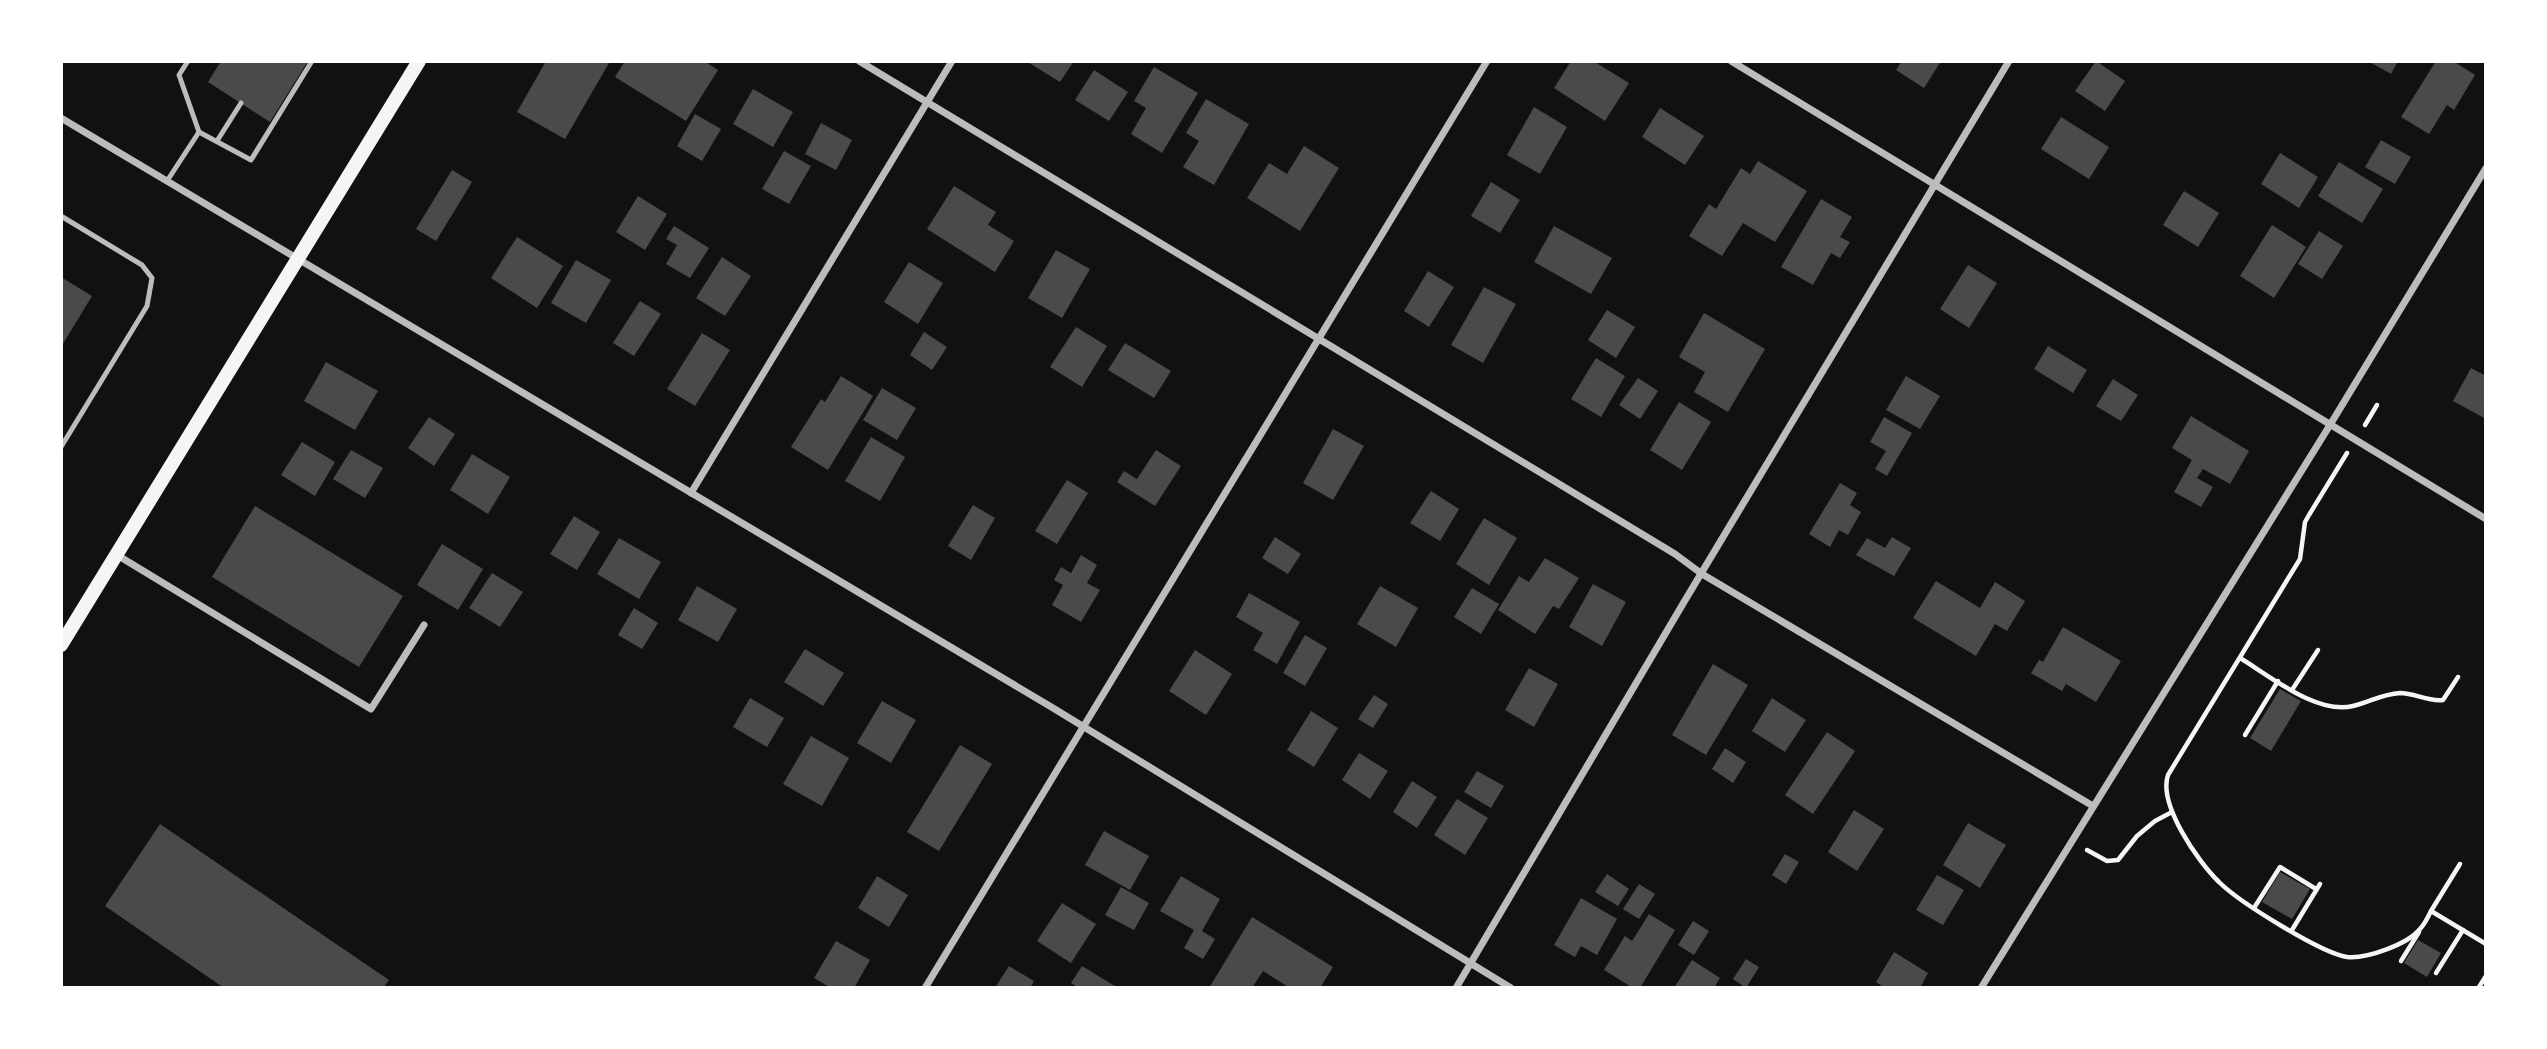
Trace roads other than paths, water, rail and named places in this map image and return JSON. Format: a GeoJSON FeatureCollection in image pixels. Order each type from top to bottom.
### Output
{"type":"FeatureCollection","features":[{"type":"Feature","properties":{"kind":"main road"},"geometry":{"type":"LineString","coordinates":[[64,636],[117,555],[419,61]]}},
{"type":"Feature","properties":{"kind":"street"},"geometry":{"type":"LineString","coordinates":[[859,61],[1675,554],[1702,574],[2093,806]]}},
{"type":"Feature","properties":{"kind":"street"},"geometry":{"type":"LineString","coordinates":[[691,494],[952,61]]}},
{"type":"Feature","properties":{"kind":"street"},"geometry":{"type":"LineString","coordinates":[[925,988],[1487,61]]}},
{"type":"Feature","properties":{"kind":"street"},"geometry":{"type":"LineString","coordinates":[[1731,61],[2486,519]]}},
{"type":"Feature","properties":{"kind":"street"},"geometry":{"type":"LineString","coordinates":[[1456,988],[2009,61]]}},
{"type":"Feature","properties":{"kind":"street"},"geometry":{"type":"LineString","coordinates":[[61,118],[1083,727],[1511,988]]}},
{"type":"Feature","properties":{"kind":"street"},"geometry":{"type":"LineString","coordinates":[[1981,988],[2486,168]]}},
{"type":"Feature","properties":{"kind":"street"},"geometry":{"type":"LineString","coordinates":[[117,555],[371,709],[424,625]]}},
{"type":"Feature","properties":{"kind":"lane"},"geometry":{"type":"LineString","coordinates":[[188,61],[179,75],[199,132],[251,160],[312,61]]}},
{"type":"Feature","properties":{"kind":"lane"},"geometry":{"type":"LineString","coordinates":[[217,142],[241,103]]}},
{"type":"Feature","properties":{"kind":"lane"},"geometry":{"type":"LineString","coordinates":[[167,181],[199,132]]}},
{"type":"Feature","properties":{"kind":"lane"},"geometry":{"type":"LineString","coordinates":[[61,216],[142,265],[152,278],[147,306],[61,447]]}}]}
